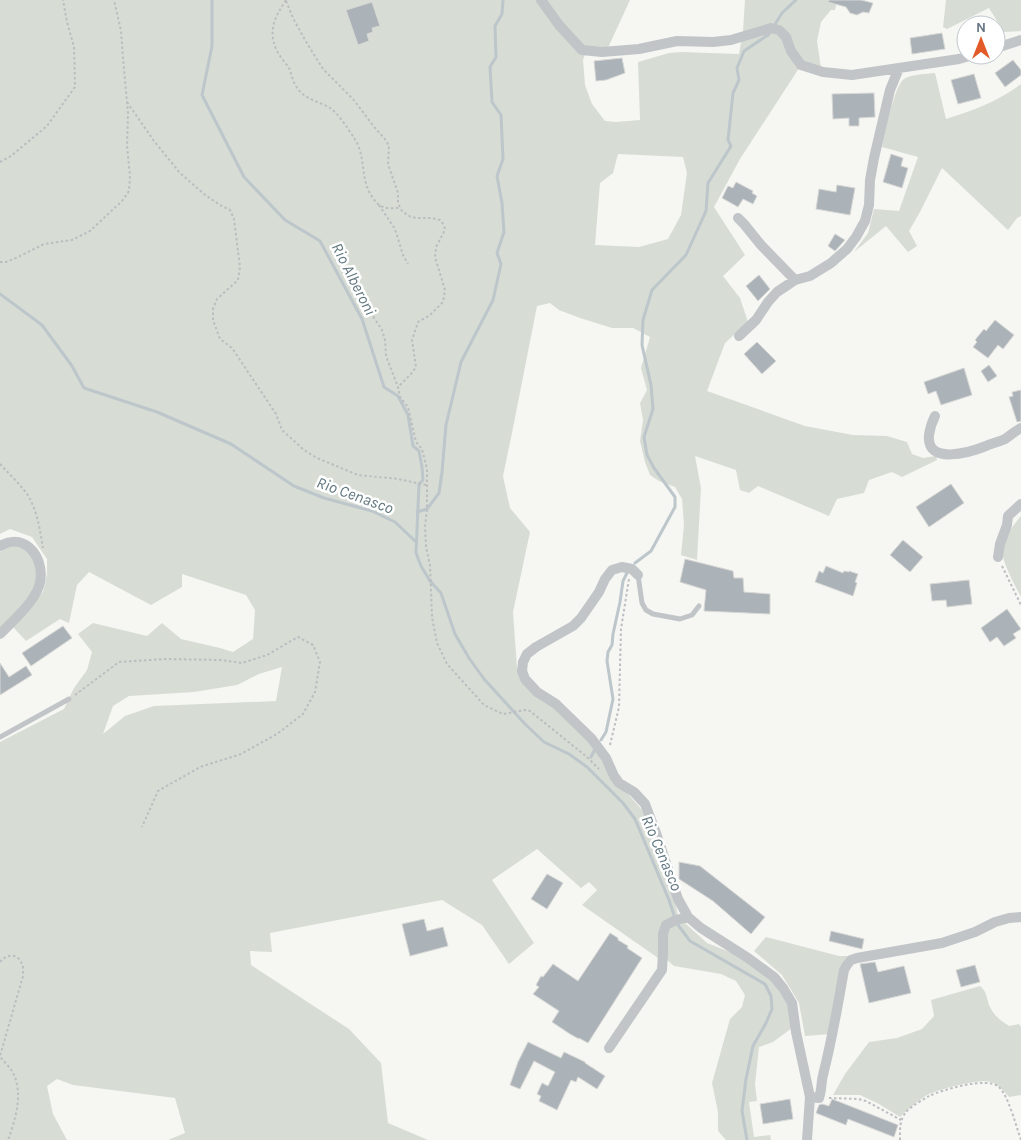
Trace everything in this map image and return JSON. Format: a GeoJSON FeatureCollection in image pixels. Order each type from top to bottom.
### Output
{"type":"FeatureCollection","features":[{"type":"Feature","properties":{"kind":"street"},"geometry":{"type":"LineString","coordinates":[[541,0],[559,25],[582,50],[602,52],[639,50],[677,41],[713,42],[732,40],[775,29],[786,37],[791,51],[801,65],[823,72],[852,75],[956,59]]}},
{"type":"Feature","properties":{"kind":"street"},"geometry":{"type":"LineString","coordinates":[[1006,45],[1021,40]]}},
{"type":"Feature","properties":{"kind":"street"},"geometry":{"type":"LineString","coordinates":[[739,336],[756,320],[777,292],[795,280],[810,276],[830,263],[847,249],[856,237],[869,205],[870,180],[874,158],[890,90],[899,68]]}},
{"type":"Feature","properties":{"kind":"street"},"geometry":{"type":"LineString","coordinates":[[738,218],[760,245],[795,280]]}},
{"type":"Feature","properties":{"kind":"street"},"geometry":{"type":"LineString","coordinates":[[934,416],[929,437],[930,445],[935,450],[944,454],[965,453],[981,448],[1004,439],[1021,428]]}},
{"type":"Feature","properties":{"kind":"street"},"geometry":{"type":"LineString","coordinates":[[998,557],[1008,516],[1021,504]]}},
{"type":"Feature","properties":{"kind":"street"},"geometry":{"type":"LineString","coordinates":[[0,546],[14,541],[29,547],[42,572],[39,587],[35,594],[0,634]]}},
{"type":"Feature","properties":{"kind":"street"},"geometry":{"type":"LineString","coordinates":[[636,574],[632,568],[622,567],[612,570],[599,592],[574,626],[527,654],[523,662],[522,671],[525,679],[537,692],[556,704],[583,729],[602,750],[614,776],[634,792],[645,804],[678,899],[688,917],[701,928],[774,977],[783,988],[792,1003],[796,1032],[814,1098],[807,1140]]}},
{"type":"Feature","properties":{"kind":"street"},"geometry":{"type":"LineString","coordinates":[[609,1048],[662,970],[663,934],[666,925],[688,917]]}},
{"type":"Feature","properties":{"kind":"street"},"geometry":{"type":"LineString","coordinates":[[814,1098],[821,1093],[844,970],[851,960],[942,943],[975,932],[995,922],[1021,917]]}},
{"type":"Feature","properties":{"kind":"lane"},"geometry":{"type":"LineString","coordinates":[[636,574],[642,603],[646,610],[653,614],[680,619],[692,615],[698,606]]}},
{"type":"Feature","properties":{"kind":"lane"},"geometry":{"type":"LineString","coordinates":[[0,737],[69,699]]}},
{"type":"Feature","properties":{"kind":"path"},"geometry":{"type":"LineString","coordinates":[[0,162],[11,156],[47,126],[75,87],[74,47],[63,0]]}},
{"type":"Feature","properties":{"kind":"path"},"geometry":{"type":"LineString","coordinates":[[0,262],[16,258],[44,244],[72,240],[90,231],[122,201],[129,191],[127,102],[121,31],[114,0]]}},
{"type":"Feature","properties":{"kind":"path"},"geometry":{"type":"LineString","coordinates":[[286,0],[274,20],[272,34],[276,50],[288,68],[298,90],[332,109],[360,145],[366,186],[395,229],[408,264]]}},
{"type":"Feature","properties":{"kind":"path"},"geometry":{"type":"LineString","coordinates":[[286,0],[288,10],[296,26],[323,69],[354,99],[389,146],[388,164],[398,193],[400,208],[411,217],[432,218],[440,220],[444,225],[445,230],[436,247],[435,257],[445,290],[443,302],[430,315],[418,322],[412,340],[416,366],[398,387]]}},
{"type":"Feature","properties":{"kind":"path"},"geometry":{"type":"LineString","coordinates":[[127,102],[154,141],[180,173],[204,194],[230,210],[234,219],[240,267],[238,280],[217,299],[213,309],[213,320],[220,339],[232,348],[276,414],[282,430],[304,450],[317,458],[358,475],[398,479],[427,485]]}},
{"type":"Feature","properties":{"kind":"path"},"geometry":{"type":"LineString","coordinates":[[379,205],[386,208],[400,208]]}},
{"type":"Feature","properties":{"kind":"path"},"geometry":{"type":"LineString","coordinates":[[358,280],[366,304],[382,330],[386,356],[398,387],[400,398],[408,407],[416,442],[422,449],[427,469],[426,547],[430,565],[432,617],[437,644],[447,664],[484,705],[503,714],[525,710],[530,711],[587,757],[600,771]]}},
{"type":"Feature","properties":{"kind":"path"},"geometry":{"type":"LineString","coordinates":[[0,464],[27,494],[33,504],[44,554]]}},
{"type":"Feature","properties":{"kind":"path"},"geometry":{"type":"LineString","coordinates":[[998,557],[1021,605]]}},
{"type":"Feature","properties":{"kind":"path"},"geometry":{"type":"LineString","coordinates":[[606,758],[619,707],[621,629],[629,576],[636,574]]}},
{"type":"Feature","properties":{"kind":"path"},"geometry":{"type":"LineString","coordinates":[[69,699],[119,662],[165,659],[220,660],[242,663],[267,655],[298,637],[313,645],[320,662],[316,692],[303,714],[277,734],[241,754],[200,767],[158,791],[142,827]]}},
{"type":"Feature","properties":{"kind":"path"},"geometry":{"type":"LineString","coordinates":[[0,962],[6,956],[12,955],[20,960],[23,967],[23,976],[0,1056],[14,1074],[18,1096],[14,1121],[8,1140]]}},
{"type":"Feature","properties":{"kind":"path"},"geometry":{"type":"LineString","coordinates":[[900,1140],[901,1120],[908,1111],[929,1096],[971,1084],[990,1082],[998,1086],[1005,1097],[1021,1140]]}},
{"type":"Feature","properties":{"kind":"path"},"geometry":{"type":"LineString","coordinates":[[814,1098],[858,1099],[901,1120]]}},
{"type":"Feature","properties":{"kind":"shaded area"},"geometry":{"type":"Polygon","coordinates":[[[0,0],[630,0],[607,50],[588,47],[583,60],[585,85],[592,104],[605,121],[616,122],[640,120],[638,62],[669,53],[739,54],[745,0],[837,0],[835,10],[831,10],[821,22],[817,41],[821,68],[803,62],[740,159],[714,207],[745,255],[723,276],[740,298],[748,322],[725,343],[707,391],[805,426],[853,435],[887,436],[907,442],[912,454],[923,458],[936,456],[937,460],[902,477],[892,472],[869,480],[864,493],[837,499],[829,516],[758,486],[749,493],[740,490],[736,470],[695,456],[701,488],[697,560],[681,555],[684,525],[682,499],[675,487],[659,481],[650,475],[640,441],[643,420],[640,403],[647,390],[641,368],[650,337],[633,328],[612,328],[580,318],[559,310],[550,303],[537,306],[503,476],[510,508],[530,532],[513,612],[517,668],[593,744],[615,784],[629,795],[642,810],[652,830],[678,915],[672,918],[661,960],[582,905],[597,890],[589,882],[581,888],[537,849],[492,880],[534,943],[509,964],[482,925],[442,900],[270,933],[272,952],[250,951],[251,965],[349,1029],[381,1063],[388,1123],[428,1140],[168,1140],[185,1133],[175,1098],[73,1085],[57,1079],[47,1086],[53,1114],[67,1140],[0,1140],[0,742],[64,709],[74,688],[87,670],[92,652],[78,634],[93,623],[147,636],[162,623],[181,639],[233,652],[253,639],[255,610],[246,595],[182,574],[182,587],[151,605],[89,572],[77,585],[69,623],[60,619],[26,641],[13,627],[43,592],[47,574],[47,559],[32,537],[10,529],[0,534],[0,0]],[[618,154],[613,173],[600,183],[595,245],[639,247],[668,239],[681,215],[687,173],[683,157],[618,154]],[[282,667],[259,674],[237,685],[194,692],[129,696],[113,706],[103,734],[125,716],[154,706],[276,701],[282,667]]]}},
{"type":"Feature","properties":{"kind":"shaded area"},"geometry":{"type":"Polygon","coordinates":[[[946,0],[1021,0],[1021,31],[1006,32],[1006,15],[993,15],[989,8],[975,15],[956,15],[956,24],[947,29],[943,27],[946,0]]]}},
{"type":"Feature","properties":{"kind":"shaded area"},"geometry":{"type":"Polygon","coordinates":[[[935,73],[946,119],[985,105],[1021,84],[1021,216],[1017,218],[1008,230],[942,168],[909,231],[917,246],[908,252],[886,226],[854,252],[868,233],[874,209],[899,211],[918,157],[882,147],[890,111],[900,83],[908,77],[935,73]]]}},
{"type":"Feature","properties":{"kind":"shaded area"},"geometry":{"type":"Polygon","coordinates":[[[1021,516],[1021,597],[1007,569],[1003,554],[1008,534],[1021,516]]]}},
{"type":"Feature","properties":{"kind":"shaded area"},"geometry":{"type":"Polygon","coordinates":[[[14,545],[27,549],[39,572],[34,589],[0,631],[0,552],[3,548],[14,545]]]}},
{"type":"Feature","properties":{"kind":"shaded area"},"geometry":{"type":"Polygon","coordinates":[[[681,922],[685,923],[707,943],[735,954],[771,978],[788,1005],[792,1028],[773,1042],[759,1047],[755,1084],[757,1101],[749,1102],[754,1137],[770,1135],[771,1140],[726,1140],[718,1131],[718,1112],[712,1083],[730,1019],[742,1007],[745,995],[736,981],[721,974],[674,966],[666,959],[668,928],[681,922]]]}},
{"type":"Feature","properties":{"kind":"shaded area"},"geometry":{"type":"Polygon","coordinates":[[[766,937],[839,956],[850,956],[831,1034],[805,1036],[799,1003],[782,975],[754,951],[766,937]]]}},
{"type":"Feature","properties":{"kind":"shaded area"},"geometry":{"type":"Polygon","coordinates":[[[980,986],[997,1017],[1009,1026],[1019,1024],[1021,1027],[1021,1095],[1009,1097],[999,1086],[991,1082],[969,1083],[927,1095],[900,1117],[860,1095],[833,1095],[845,1074],[869,1042],[897,1038],[922,1029],[934,1016],[931,1000],[980,986]]]}},
{"type":"Feature","properties":{"kind":"building"},"geometry":{"type":"Polygon","coordinates":[[[829,0],[861,0],[873,3],[869,13],[863,12],[857,15],[850,13],[846,7],[828,2],[829,0]]]}},
{"type":"Feature","properties":{"kind":"building"},"geometry":{"type":"Polygon","coordinates":[[[372,2],[380,26],[372,28],[373,32],[367,34],[369,41],[358,45],[346,10],[372,2]]]}},
{"type":"Feature","properties":{"kind":"building"},"geometry":{"type":"Polygon","coordinates":[[[942,33],[945,49],[912,54],[910,38],[942,33]]]}},
{"type":"Feature","properties":{"kind":"building"},"geometry":{"type":"Polygon","coordinates":[[[622,58],[625,73],[606,80],[596,81],[594,61],[622,58]]]}},
{"type":"Feature","properties":{"kind":"building"},"geometry":{"type":"Polygon","coordinates":[[[1013,60],[1021,70],[1021,75],[1005,87],[995,73],[1013,60]]]}},
{"type":"Feature","properties":{"kind":"building"},"geometry":{"type":"Polygon","coordinates":[[[974,74],[981,98],[958,104],[951,80],[974,74]]]}},
{"type":"Feature","properties":{"kind":"building"},"geometry":{"type":"Polygon","coordinates":[[[874,93],[875,117],[859,118],[859,126],[849,126],[849,118],[833,119],[832,94],[874,93]]]}},
{"type":"Feature","properties":{"kind":"building"},"geometry":{"type":"Polygon","coordinates":[[[891,154],[903,158],[901,166],[908,168],[902,188],[883,182],[891,154]]]}},
{"type":"Feature","properties":{"kind":"building"},"geometry":{"type":"Polygon","coordinates":[[[736,182],[753,191],[752,193],[757,196],[753,204],[743,199],[738,207],[722,198],[728,186],[733,188],[736,182]]]}},
{"type":"Feature","properties":{"kind":"building"},"geometry":{"type":"Polygon","coordinates":[[[837,185],[855,188],[850,215],[816,209],[819,189],[836,192],[837,185]]]}},
{"type":"Feature","properties":{"kind":"building"},"geometry":{"type":"Polygon","coordinates":[[[835,234],[845,240],[835,251],[828,246],[835,234]]]}},
{"type":"Feature","properties":{"kind":"building"},"geometry":{"type":"Polygon","coordinates":[[[759,275],[770,289],[758,301],[746,286],[759,275]]]}},
{"type":"Feature","properties":{"kind":"building"},"geometry":{"type":"Polygon","coordinates":[[[995,320],[1014,335],[1003,349],[998,345],[988,358],[973,347],[977,342],[975,340],[995,320]]]}},
{"type":"Feature","properties":{"kind":"building"},"geometry":{"type":"Polygon","coordinates":[[[757,342],[776,361],[762,374],[744,354],[757,342]]]}},
{"type":"Feature","properties":{"kind":"building"},"geometry":{"type":"Polygon","coordinates":[[[989,365],[997,376],[988,382],[981,371],[989,365]]]}},
{"type":"Feature","properties":{"kind":"building"},"geometry":{"type":"Polygon","coordinates":[[[964,368],[972,395],[941,405],[936,391],[928,394],[924,382],[964,368]]]}},
{"type":"Feature","properties":{"kind":"building"},"geometry":{"type":"Polygon","coordinates":[[[1021,390],[1021,421],[1017,422],[1009,397],[1013,396],[1012,392],[1021,390]]]}},
{"type":"Feature","properties":{"kind":"building"},"geometry":{"type":"Polygon","coordinates":[[[951,484],[964,503],[929,527],[916,507],[951,484]]]}},
{"type":"Feature","properties":{"kind":"building"},"geometry":{"type":"Polygon","coordinates":[[[903,540],[923,557],[910,572],[890,555],[903,540]]]}},
{"type":"Feature","properties":{"kind":"building"},"geometry":{"type":"Polygon","coordinates":[[[685,559],[733,571],[734,578],[743,578],[744,592],[770,594],[770,614],[704,611],[706,590],[680,582],[685,559]]]}},
{"type":"Feature","properties":{"kind":"building"},"geometry":{"type":"Polygon","coordinates":[[[826,566],[843,573],[844,571],[849,571],[858,574],[853,596],[815,582],[819,571],[823,573],[826,566]]]}},
{"type":"Feature","properties":{"kind":"building"},"geometry":{"type":"Polygon","coordinates":[[[969,580],[972,604],[947,607],[946,600],[932,601],[930,584],[969,580]]]}},
{"type":"Feature","properties":{"kind":"building"},"geometry":{"type":"Polygon","coordinates":[[[1007,609],[1021,629],[1013,634],[1016,638],[1004,646],[997,637],[990,642],[981,628],[1007,609]]]}},
{"type":"Feature","properties":{"kind":"building"},"geometry":{"type":"Polygon","coordinates":[[[63,626],[72,638],[31,666],[22,653],[63,626]]]}},
{"type":"Feature","properties":{"kind":"building"},"geometry":{"type":"Polygon","coordinates":[[[0,663],[9,677],[26,666],[32,675],[0,695],[0,663]]]}},
{"type":"Feature","properties":{"kind":"building"},"geometry":{"type":"Polygon","coordinates":[[[679,862],[700,866],[765,917],[751,934],[713,901],[679,879],[679,862]]]}},
{"type":"Feature","properties":{"kind":"building"},"geometry":{"type":"Polygon","coordinates":[[[547,874],[563,883],[547,909],[531,899],[547,874]]]}},
{"type":"Feature","properties":{"kind":"building"},"geometry":{"type":"Polygon","coordinates":[[[424,919],[427,931],[443,927],[448,946],[410,956],[402,924],[424,919]]]}},
{"type":"Feature","properties":{"kind":"building"},"geometry":{"type":"Polygon","coordinates":[[[831,931],[864,939],[862,949],[829,941],[831,931]]]}},
{"type":"Feature","properties":{"kind":"building"},"geometry":{"type":"Polygon","coordinates":[[[610,933],[642,958],[588,1043],[552,1022],[559,1011],[533,994],[539,987],[536,985],[541,976],[543,977],[553,964],[578,981],[610,933]]]}},
{"type":"Feature","properties":{"kind":"building"},"geometry":{"type":"Polygon","coordinates":[[[875,962],[878,972],[904,966],[911,993],[869,1003],[860,964],[875,962]]]}},
{"type":"Feature","properties":{"kind":"building"},"geometry":{"type":"Polygon","coordinates":[[[975,965],[980,982],[961,987],[956,970],[975,965]]]}},
{"type":"Feature","properties":{"kind":"building"},"geometry":{"type":"Polygon","coordinates":[[[528,1042],[561,1058],[564,1052],[585,1062],[605,1076],[597,1089],[578,1077],[576,1082],[571,1080],[557,1110],[539,1101],[541,1096],[537,1094],[542,1083],[548,1086],[555,1072],[534,1061],[520,1089],[510,1085],[518,1062],[528,1042]]]}},
{"type":"Feature","properties":{"kind":"building"},"geometry":{"type":"Polygon","coordinates":[[[790,1099],[793,1119],[763,1124],[760,1104],[790,1099]]]}},
{"type":"Feature","properties":{"kind":"building"},"geometry":{"type":"Polygon","coordinates":[[[832,1099],[898,1125],[894,1137],[848,1119],[846,1125],[816,1113],[819,1105],[829,1106],[832,1099]]]}},
{"type":"Feature","properties":{"kind":"waterway","name":"Rio Alberoni"},"geometry":{"type":"LineString","coordinates":[[212,0],[212,46],[202,95],[244,177],[285,220],[320,241],[362,319],[384,387],[398,396],[408,415],[413,446],[419,451],[423,480],[419,484],[416,553],[430,581],[441,593],[455,634],[484,679],[525,724],[544,742],[569,754],[587,767],[623,803],[635,819],[674,915]]}},
{"type":"Feature","properties":{"kind":"waterway"},"geometry":{"type":"LineString","coordinates":[[417,512],[427,509],[439,493],[446,425],[461,362],[493,300],[501,264],[497,253],[504,232],[502,203],[497,176],[503,159],[501,115],[492,102],[490,67],[496,57],[495,26],[502,14],[503,0]]}},
{"type":"Feature","properties":{"kind":"waterway"},"geometry":{"type":"LineString","coordinates":[[774,26],[782,13],[796,0]]}},
{"type":"Feature","properties":{"kind":"waterway"},"geometry":{"type":"LineString","coordinates":[[635,563],[651,551],[675,507],[675,497],[647,455],[644,437],[653,409],[651,385],[642,345],[643,320],[652,290],[686,255],[706,211],[708,183],[731,146],[728,140],[733,93],[739,80],[737,68],[744,51],[771,31]]}},
{"type":"Feature","properties":{"kind":"waterway","name":"Rio Cenasco"},"geometry":{"type":"LineString","coordinates":[[0,294],[42,325],[72,366],[84,388],[157,412],[231,444],[294,486],[324,498],[372,511],[395,522],[415,541]]}},
{"type":"Feature","properties":{"kind":"waterway"},"geometry":{"type":"LineString","coordinates":[[601,740],[606,732],[613,699],[607,661],[608,652],[612,645],[623,581],[628,571]]}},
{"type":"Feature","properties":{"kind":"waterway"},"geometry":{"type":"LineString","coordinates":[[591,757],[594,751]]}},
{"type":"Feature","properties":{"kind":"waterway","name":"Rio Cenasco"},"geometry":{"type":"LineString","coordinates":[[678,925],[690,941],[765,984],[771,996],[772,1009],[753,1046],[746,1079],[742,1111],[747,1140]]}}]}
